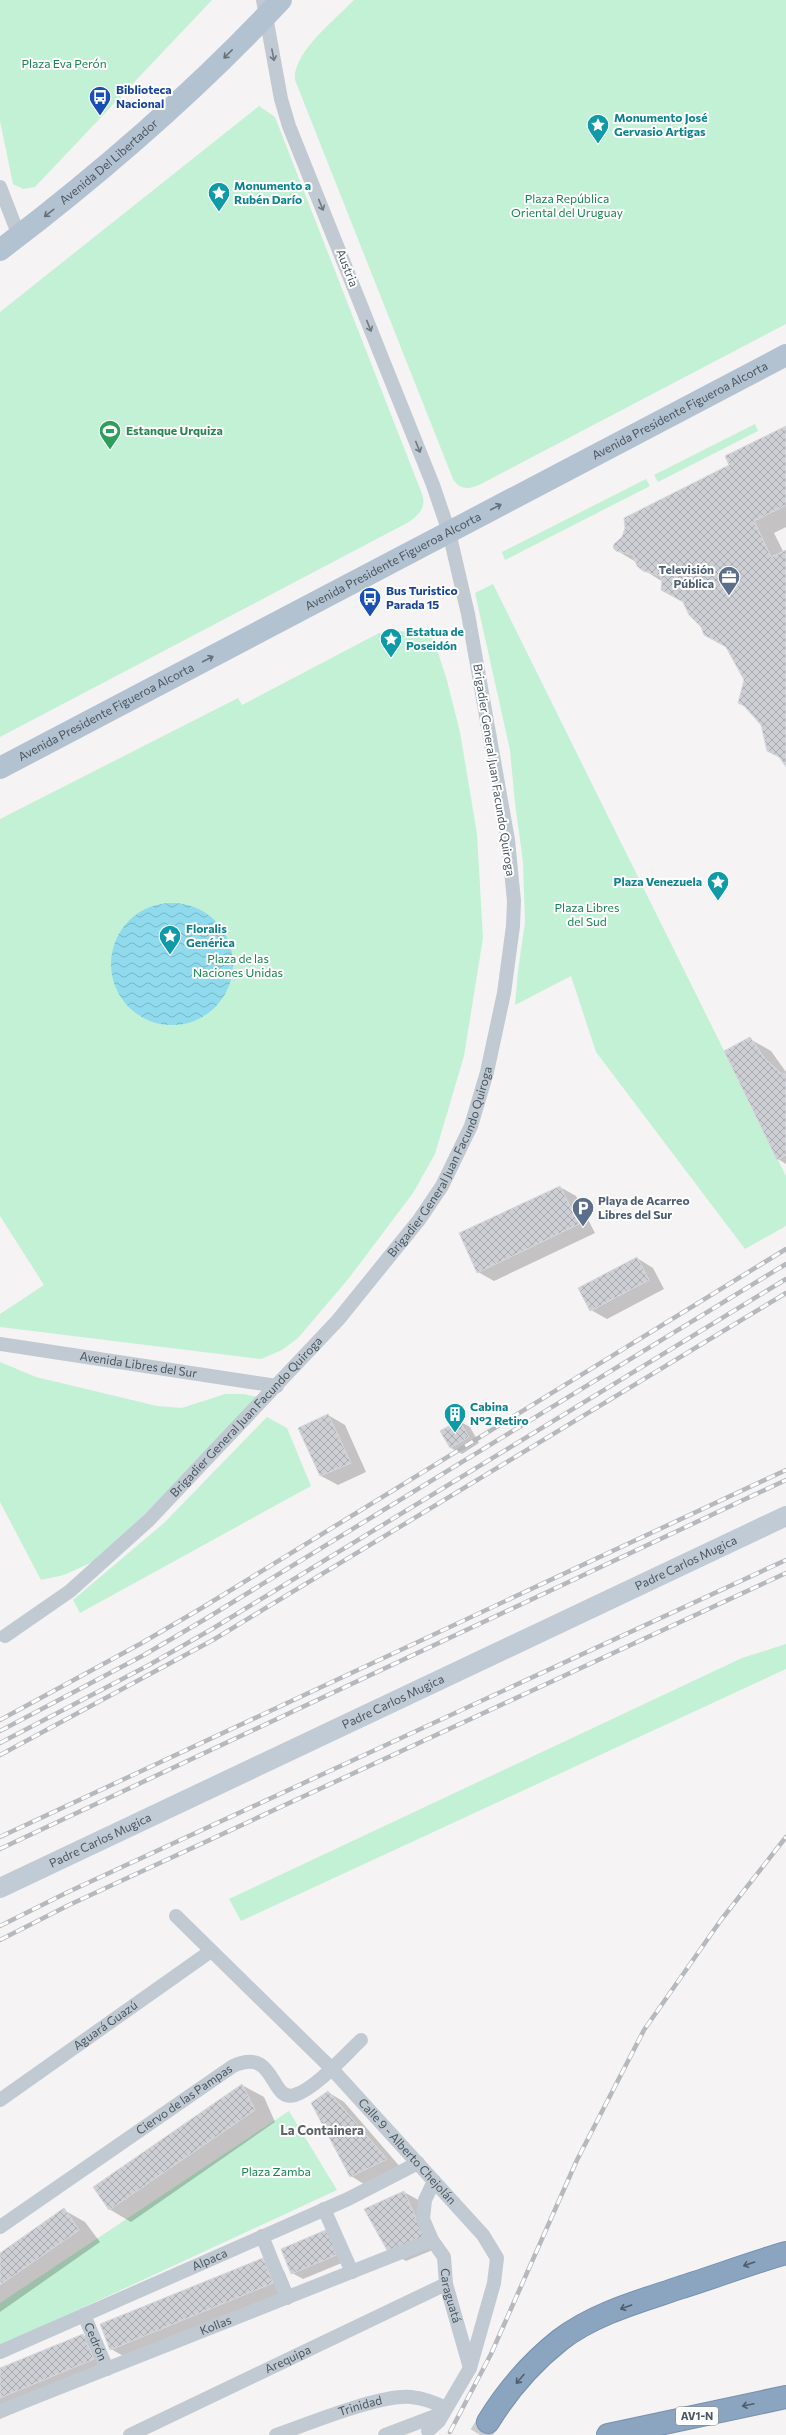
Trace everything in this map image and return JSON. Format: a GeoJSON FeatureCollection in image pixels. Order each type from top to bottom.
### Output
{"type":"FeatureCollection","features":[{"type":"Feature","properties":{"kind":"highway"},"geometry":{"type":"LineString","coordinates":[[488,2422],[500,2403],[532,2365],[561,2339],[582,2326],[610,2312],[786,2253]]}},
{"type":"Feature","properties":{"kind":"highway","name":"AV1-N"},"geometry":{"type":"LineString","coordinates":[[608,2435],[786,2397]]}},
{"type":"Feature","properties":{"kind":"main road","name":"Avenida Del Libertador"},"geometry":{"type":"LineString","coordinates":[[0,250],[66,200],[175,107],[264,8],[282,0]]}},
{"type":"Feature","properties":{"kind":"main road","name":"Avenida Presidente Figueroa Alcorta"},"geometry":{"type":"LineString","coordinates":[[0,768],[786,355]]}},
{"type":"Feature","properties":{"kind":"street","name":"Austria"},"geometry":{"type":"LineString","coordinates":[[264,8],[281,99],[290,126],[433,485],[449,532]]}},
{"type":"Feature","properties":{"kind":"street"},"geometry":{"type":"LineString","coordinates":[[0,187],[19,236]]}},
{"type":"Feature","properties":{"kind":"street","name":"Brigadier General Juan Facundo Quiroga"},"geometry":{"type":"LineString","coordinates":[[5,1636],[70,1591],[108,1559],[205,1464],[277,1386],[371,1282],[419,1220],[442,1186],[471,1126],[487,1072],[504,993],[513,926],[513,895],[508,840],[480,677],[449,532]]}},
{"type":"Feature","properties":{"kind":"street","name":"Avenida Libres del Sur"},"geometry":{"type":"LineString","coordinates":[[0,1344],[277,1386]]}},
{"type":"Feature","properties":{"kind":"street","name":"Padre Carlos Mugica"},"geometry":{"type":"LineString","coordinates":[[0,1888],[786,1516]]}},
{"type":"Feature","properties":{"kind":"street","name":"Calle 9 - Alberto Chejolán"},"geometry":{"type":"LineString","coordinates":[[176,1916],[331,2068],[484,2235],[497,2258],[494,2283],[470,2368],[439,2421],[428,2431]]}},
{"type":"Feature","properties":{"kind":"street","name":"Aguará Guazú"},"geometry":{"type":"LineString","coordinates":[[0,2100],[211,1951]]}},
{"type":"Feature","properties":{"kind":"street","name":"Ciervo de las Pampas"},"geometry":{"type":"LineString","coordinates":[[0,2227],[233,2066],[246,2060],[253,2060],[267,2070],[279,2090],[285,2095],[294,2095],[308,2088],[361,2040]]}},
{"type":"Feature","properties":{"kind":"street","name":"Alpaca"},"geometry":{"type":"LineString","coordinates":[[0,2352],[324,2209],[418,2163]]}},
{"type":"Feature","properties":{"kind":"street","name":"Caraguatá"},"geometry":{"type":"LineString","coordinates":[[434,2180],[425,2200],[423,2219],[432,2240],[444,2257],[446,2284],[470,2368]]}},
{"type":"Feature","properties":{"kind":"street"},"geometry":{"type":"LineString","coordinates":[[324,2209],[352,2272]]}},
{"type":"Feature","properties":{"kind":"street"},"geometry":{"type":"LineString","coordinates":[[262,2236],[287,2298]]}},
{"type":"Feature","properties":{"kind":"street","name":"Kollas"},"geometry":{"type":"LineString","coordinates":[[0,2411],[432,2240]]}},
{"type":"Feature","properties":{"kind":"street","name":"Arequipa"},"geometry":{"type":"LineString","coordinates":[[130,2435],[446,2284]]}},
{"type":"Feature","properties":{"kind":"street","name":"Cedrón"},"geometry":{"type":"LineString","coordinates":[[84,2315],[107,2369]]}},
{"type":"Feature","properties":{"kind":"street","name":"Trinidad"},"geometry":{"type":"LineString","coordinates":[[276,2435],[379,2401],[410,2396],[430,2400],[445,2410]]}},
{"type":"Feature","properties":{"kind":"street"},"geometry":{"type":"LineString","coordinates":[[385,2435],[445,2410]]}},
{"type":"Feature","properties":{"kind":"green space","name":"Plaza Eva Perón"},"geometry":{"type":"Polygon","coordinates":[[[0,0],[212,0],[35,187],[23,189],[13,184],[0,121],[0,0]]]}},
{"type":"Feature","properties":{"kind":"green space","name":"Plaza República Oriental del Uruguay"},"geometry":{"type":"Polygon","coordinates":[[[354,0],[786,0],[786,324],[481,484],[469,488],[459,486],[453,479],[295,80],[296,70],[300,59],[308,48],[354,0]]]}},
{"type":"Feature","properties":{"kind":"green space"},"geometry":{"type":"Polygon","coordinates":[[[259,106],[275,117],[422,494],[422,507],[418,514],[407,523],[0,737],[0,312],[259,106]]]}},
{"type":"Feature","properties":{"kind":"green space"},"geometry":{"type":"Polygon","coordinates":[[[755,424],[758,431],[658,482],[654,475],[755,424]]]}},
{"type":"Feature","properties":{"kind":"green space"},"geometry":{"type":"Polygon","coordinates":[[[646,479],[650,486],[505,560],[502,552],[646,479]]]}},
{"type":"Feature","properties":{"kind":"green space","name":"Plaza Libres del Sud"},"geometry":{"type":"Polygon","coordinates":[[[493,584],[786,1176],[786,1226],[745,1249],[596,1052],[571,976],[515,1005],[525,922],[523,862],[510,750],[475,593],[493,584]]]}},
{"type":"Feature","properties":{"kind":"green space","name":"Plaza de las Naciones Unidas"},"geometry":{"type":"Polygon","coordinates":[[[430,629],[446,677],[460,732],[477,834],[483,938],[464,1056],[435,1154],[413,1193],[349,1278],[298,1338],[282,1350],[261,1359],[0,1327],[0,1314],[44,1285],[0,1216],[0,819],[238,698],[242,705],[379,633],[430,629]]]}},
{"type":"Feature","properties":{"kind":"green space"},"geometry":{"type":"Polygon","coordinates":[[[0,1362],[36,1377],[157,1406],[182,1408],[225,1394],[244,1394],[261,1398],[101,1558],[64,1575],[41,1580],[0,1502],[0,1362]]]}},
{"type":"Feature","properties":{"kind":"green space"},"geometry":{"type":"Polygon","coordinates":[[[267,1417],[287,1428],[311,1486],[80,1613],[73,1600],[164,1523],[267,1417]]]}},
{"type":"Feature","properties":{"kind":"green space"},"geometry":{"type":"Polygon","coordinates":[[[786,1644],[786,1669],[241,1921],[229,1899],[742,1658],[786,1644]]]}},
{"type":"Feature","properties":{"kind":"green space","name":"Plaza Zamba"},"geometry":{"type":"Polygon","coordinates":[[[289,2111],[337,2190],[0,2346],[0,2303],[289,2111]]]}},
{"type":"Feature","properties":{"kind":"water"},"geometry":{"type":"Polygon","coordinates":[[[172,903],[195,907],[206,913],[215,921],[223,930],[229,941],[233,964],[229,987],[223,998],[215,1007],[206,1015],[195,1021],[172,1025],[149,1021],[138,1015],[129,1007],[121,998],[115,987],[111,964],[115,941],[121,930],[129,921],[138,913],[149,907],[172,903]]]}},
{"type":"Feature","properties":{"kind":"building","name":"Televisión Pública"},"geometry":{"type":"Polygon","coordinates":[[[786,426],[786,505],[754,521],[771,557],[786,550],[786,767],[779,757],[767,751],[761,725],[744,706],[738,703],[744,680],[726,647],[704,635],[701,627],[689,615],[683,602],[661,590],[662,580],[660,576],[643,571],[637,566],[633,555],[616,551],[613,548],[614,544],[622,537],[625,528],[624,518],[729,465],[725,456],[786,426]]]}},
{"type":"Feature","properties":{"kind":"building"},"geometry":{"type":"Polygon","coordinates":[[[750,1037],[765,1059],[782,1074],[786,1074],[786,1155],[777,1160],[724,1051],[750,1037]]]}},
{"type":"Feature","properties":{"kind":"building"},"geometry":{"type":"Polygon","coordinates":[[[560,1186],[579,1224],[477,1273],[459,1233],[560,1186]]]}},
{"type":"Feature","properties":{"kind":"building"},"geometry":{"type":"Polygon","coordinates":[[[637,1257],[649,1280],[590,1311],[578,1288],[637,1257]]]}},
{"type":"Feature","properties":{"kind":"building"},"geometry":{"type":"Polygon","coordinates":[[[328,1414],[351,1463],[320,1476],[298,1428],[328,1414]]]}},
{"type":"Feature","properties":{"kind":"building","name":"Cabina N°2 Retiro"},"geometry":{"type":"Polygon","coordinates":[[[459,1420],[469,1437],[450,1448],[440,1431],[459,1420]]]}},
{"type":"Feature","properties":{"kind":"building"},"geometry":{"type":"Polygon","coordinates":[[[242,2084],[255,2110],[109,2210],[93,2187],[242,2084]]]}},
{"type":"Feature","properties":{"kind":"building"},"geometry":{"type":"Polygon","coordinates":[[[328,2091],[387,2159],[350,2177],[311,2103],[328,2091]]]}},
{"type":"Feature","properties":{"kind":"building"},"geometry":{"type":"Polygon","coordinates":[[[404,2191],[425,2238],[388,2252],[364,2209],[404,2191]]]}},
{"type":"Feature","properties":{"kind":"building"},"geometry":{"type":"Polygon","coordinates":[[[64,2208],[79,2230],[0,2285],[0,2253],[64,2208]]]}},
{"type":"Feature","properties":{"kind":"building"},"geometry":{"type":"Polygon","coordinates":[[[328,2229],[339,2254],[291,2274],[281,2249],[328,2229]]]}},
{"type":"Feature","properties":{"kind":"building"},"geometry":{"type":"Polygon","coordinates":[[[263,2258],[273,2283],[110,2350],[100,2324],[263,2258]]]}},
{"type":"Feature","properties":{"kind":"building"},"geometry":{"type":"Polygon","coordinates":[[[83,2334],[94,2359],[0,2398],[0,2368],[83,2334]]]}},
{"type":"Feature","properties":{"kind":"tunnel"},"geometry":{"type":"LineString","coordinates":[[480,2435],[488,2422]]}},
{"type":"Feature","properties":{"kind":"railway"},"geometry":{"type":"LineString","coordinates":[[0,1720],[140,1644],[200,1609],[786,1249]]}},
{"type":"Feature","properties":{"kind":"railway"},"geometry":{"type":"LineString","coordinates":[[0,1731],[144,1655],[202,1621],[786,1264]]}},
{"type":"Feature","properties":{"kind":"railway"},"geometry":{"type":"LineString","coordinates":[[0,1743],[149,1665],[212,1629],[786,1279]]}},
{"type":"Feature","properties":{"kind":"railway"},"geometry":{"type":"LineString","coordinates":[[0,1755],[213,1640],[786,1293]]}},
{"type":"Feature","properties":{"kind":"railway"},"geometry":{"type":"LineString","coordinates":[[0,1837],[786,1470]]}},
{"type":"Feature","properties":{"kind":"railway"},"geometry":{"type":"LineString","coordinates":[[0,1849],[786,1480]]}},
{"type":"Feature","properties":{"kind":"railway"},"geometry":{"type":"LineString","coordinates":[[0,1926],[68,1892],[786,1560]]}},
{"type":"Feature","properties":{"kind":"railway"},"geometry":{"type":"LineString","coordinates":[[0,1940],[69,1905],[786,1573]]}},
{"type":"Feature","properties":{"kind":"railway"},"geometry":{"type":"LineString","coordinates":[[450,2432],[491,2354],[577,2160],[644,2030],[721,1920],[786,1837]]}},
{"type":"Feature","properties":{"kind":"place","name":"Biblioteca Nacional"},"geometry":{"type":"Point","coordinates":[100,116]}},
{"type":"Feature","properties":{"kind":"place","name":"Monumento José Gervasio Artigas"},"geometry":{"type":"Point","coordinates":[598,144]}},
{"type":"Feature","properties":{"kind":"place","name":"Monumento a Rubén Darío"},"geometry":{"type":"Point","coordinates":[219,212]}},
{"type":"Feature","properties":{"kind":"place","name":"Estanque Urquiza"},"geometry":{"type":"Point","coordinates":[110,450]}},
{"type":"Feature","properties":{"kind":"place","name":"Televisión Pública"},"geometry":{"type":"Point","coordinates":[729,596]}},
{"type":"Feature","properties":{"kind":"place","name":"Bus Turistico Parada 15"},"geometry":{"type":"Point","coordinates":[370,618]}},
{"type":"Feature","properties":{"kind":"place","name":"Estatua de Poseidón"},"geometry":{"type":"Point","coordinates":[391,658]}},
{"type":"Feature","properties":{"kind":"place","name":"Plaza Venezuela"},"geometry":{"type":"Point","coordinates":[718,902]}},
{"type":"Feature","properties":{"kind":"place","name":"Floralis Genérica"},"geometry":{"type":"Point","coordinates":[170,956]}},
{"type":"Feature","properties":{"kind":"place","name":"Playa de Acarreo Libres del Sur"},"geometry":{"type":"Point","coordinates":[583,1228]}},
{"type":"Feature","properties":{"kind":"place","name":"Cabina N°2 Retiro"},"geometry":{"type":"Point","coordinates":[455,1434]}},
{"type":"Feature","properties":{"kind":"district","name":"La Containera"},"geometry":{"type":"Point","coordinates":[322,2130]}}]}
